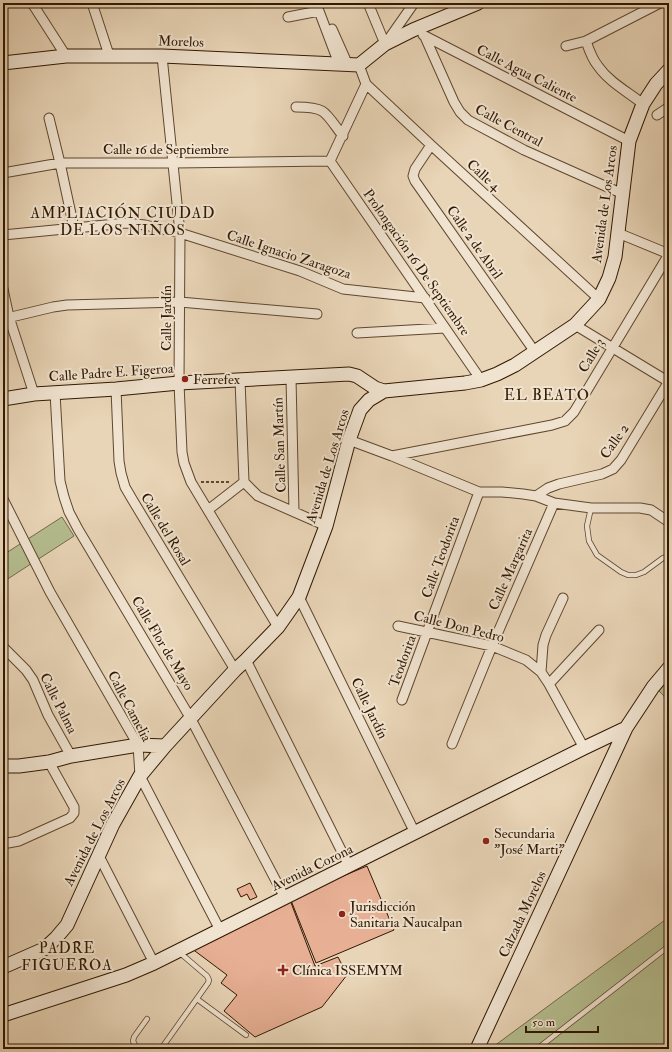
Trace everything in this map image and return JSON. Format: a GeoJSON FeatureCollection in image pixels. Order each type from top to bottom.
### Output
{"type":"FeatureCollection","features":[{"type":"Feature","properties":{"kind":"main road"},"geometry":{"type":"LineString","coordinates":[[349,65],[413,30],[478,3]]}},
{"type":"Feature","properties":{"kind":"main road","name":"Morelos"},"geometry":{"type":"LineString","coordinates":[[3,63],[66,56],[110,55],[349,65]]}},
{"type":"Feature","properties":{"kind":"main road","name":"Avenida de Los Arcos"},"geometry":{"type":"LineString","coordinates":[[3,967],[44,949],[67,925],[113,824],[140,776],[165,746],[235,670],[278,627],[299,596],[326,526],[349,440],[360,410],[369,400],[384,391],[465,383],[481,380],[497,374],[515,365],[575,325],[599,299],[609,278],[615,257],[629,141],[643,104],[656,84],[669,70]]}},
{"type":"Feature","properties":{"kind":"main road","name":"Calle Padre E. Figeroa"},"geometry":{"type":"LineString","coordinates":[[3,399],[55,392],[116,389],[179,383],[349,374],[357,376],[375,388],[384,391]]}},
{"type":"Feature","properties":{"kind":"main road","name":"Calzada Morelos"},"geometry":{"type":"LineString","coordinates":[[477,1049],[626,728],[653,687],[669,668]]}},
{"type":"Feature","properties":{"kind":"main road","name":"Avenida Corona"},"geometry":{"type":"LineString","coordinates":[[3,1015],[126,975],[154,963],[626,728]]}},
{"type":"Feature","properties":{"kind":"main road"},"geometry":{"type":"LineString","coordinates":[[3,766],[19,766],[49,762],[71,756],[138,745],[165,746]]}},
{"type":"Feature","properties":{"kind":"street"},"geometry":{"type":"LineString","coordinates":[[32,3],[66,56]]}},
{"type":"Feature","properties":{"kind":"street"},"geometry":{"type":"LineString","coordinates":[[92,3],[110,55]]}},
{"type":"Feature","properties":{"kind":"street"},"geometry":{"type":"LineString","coordinates":[[368,3],[385,44]]}},
{"type":"Feature","properties":{"kind":"street"},"geometry":{"type":"LineString","coordinates":[[385,44],[414,3]]}},
{"type":"Feature","properties":{"kind":"street"},"geometry":{"type":"LineString","coordinates":[[566,46],[586,41],[660,3]]}},
{"type":"Feature","properties":{"kind":"street"},"geometry":{"type":"LineString","coordinates":[[288,17],[319,7]]}},
{"type":"Feature","properties":{"kind":"street","name":"Calle 4"},"geometry":{"type":"LineString","coordinates":[[319,7],[349,65],[366,84],[430,145],[599,299]]}},
{"type":"Feature","properties":{"kind":"street","name":"Calle Agua Caliente"},"geometry":{"type":"LineString","coordinates":[[413,30],[629,141]]}},
{"type":"Feature","properties":{"kind":"street","name":"Calle Central"},"geometry":{"type":"LineString","coordinates":[[425,37],[454,102],[460,112],[468,120],[524,150],[623,194]]}},
{"type":"Feature","properties":{"kind":"street"},"geometry":{"type":"LineString","coordinates":[[586,41],[591,55],[598,67],[608,77],[643,104]]}},
{"type":"Feature","properties":{"kind":"street","name":"Calle Jardín"},"geometry":{"type":"LineString","coordinates":[[162,56],[180,233],[179,383],[182,452],[184,463],[191,482],[278,627]]}},
{"type":"Feature","properties":{"kind":"street"},"geometry":{"type":"LineString","coordinates":[[330,161],[366,84]]}},
{"type":"Feature","properties":{"kind":"street"},"geometry":{"type":"LineString","coordinates":[[296,107],[318,109],[322,111],[326,114],[342,136]]}},
{"type":"Feature","properties":{"kind":"street"},"geometry":{"type":"LineString","coordinates":[[657,115],[669,107]]}},
{"type":"Feature","properties":{"kind":"street"},"geometry":{"type":"LineString","coordinates":[[49,118],[74,228]]}},
{"type":"Feature","properties":{"kind":"street","name":"Calle 2 de Abril"},"geometry":{"type":"LineString","coordinates":[[430,145],[415,169],[413,176],[415,181],[535,352]]}},
{"type":"Feature","properties":{"kind":"street","name":"Calle 16 de Septiembre"},"geometry":{"type":"LineString","coordinates":[[3,173],[60,163],[330,161]]}},
{"type":"Feature","properties":{"kind":"street","name":"Prolongación 16 De Septiembre"},"geometry":{"type":"LineString","coordinates":[[330,161],[481,380]]}},
{"type":"Feature","properties":{"kind":"street","name":"Calle Ignacio Zaragoza"},"geometry":{"type":"LineString","coordinates":[[3,235],[126,223],[145,225],[180,233],[300,271],[343,289],[424,298]]}},
{"type":"Feature","properties":{"kind":"street"},"geometry":{"type":"LineString","coordinates":[[618,233],[669,254]]}},
{"type":"Feature","properties":{"kind":"street","name":"Calle 3"},"geometry":{"type":"LineString","coordinates":[[392,456],[552,425],[565,421],[574,412],[669,254]]}},
{"type":"Feature","properties":{"kind":"street"},"geometry":{"type":"LineString","coordinates":[[3,289],[6,318],[34,394]]}},
{"type":"Feature","properties":{"kind":"street"},"geometry":{"type":"LineString","coordinates":[[6,318],[67,305],[180,302],[317,314]]}},
{"type":"Feature","properties":{"kind":"street"},"geometry":{"type":"LineString","coordinates":[[575,325],[669,381]]}},
{"type":"Feature","properties":{"kind":"street"},"geometry":{"type":"LineString","coordinates":[[357,333],[445,328]]}},
{"type":"Feature","properties":{"kind":"street","name":"Calle San Martín"},"geometry":{"type":"LineString","coordinates":[[291,378],[294,512]]}},
{"type":"Feature","properties":{"kind":"street"},"geometry":{"type":"LineString","coordinates":[[240,380],[244,482],[258,496],[326,526]]}},
{"type":"Feature","properties":{"kind":"street","name":"Calle 2"},"geometry":{"type":"LineString","coordinates":[[536,496],[548,488],[559,484],[602,474],[613,469],[621,460],[669,381]]}},
{"type":"Feature","properties":{"kind":"street","name":"Calle del Rosal"},"geometry":{"type":"LineString","coordinates":[[116,389],[118,461],[125,487],[235,670]]}},
{"type":"Feature","properties":{"kind":"street","name":"Calle Flor de Mayo"},"geometry":{"type":"LineString","coordinates":[[55,392],[60,481],[69,512],[191,719],[285,898]]}},
{"type":"Feature","properties":{"kind":"street"},"geometry":{"type":"LineString","coordinates":[[349,440],[479,492],[523,494],[536,496],[554,503],[591,508],[640,508],[651,510],[669,522]]}},
{"type":"Feature","properties":{"kind":"street"},"geometry":{"type":"LineString","coordinates":[[208,510],[244,482]]}},
{"type":"Feature","properties":{"kind":"street","name":"Calle Teodorita"},"geometry":{"type":"LineString","coordinates":[[427,632],[479,492]]}},
{"type":"Feature","properties":{"kind":"street","name":"Calle Camelia"},"geometry":{"type":"LineString","coordinates":[[3,500],[50,592],[138,745],[140,776],[220,930]]}},
{"type":"Feature","properties":{"kind":"street","name":"Calle Margarita"},"geometry":{"type":"LineString","coordinates":[[452,744],[492,646],[554,503]]}},
{"type":"Feature","properties":{"kind":"street","name":"Calle Jardín"},"geometry":{"type":"LineString","coordinates":[[299,596],[415,833]]}},
{"type":"Feature","properties":{"kind":"street"},"geometry":{"type":"LineString","coordinates":[[541,672],[543,645],[563,598]]}},
{"type":"Feature","properties":{"kind":"street","name":"Calle Don Pedro"},"geometry":{"type":"LineString","coordinates":[[398,626],[492,646],[526,660],[541,672],[549,684],[584,748]]}},
{"type":"Feature","properties":{"kind":"street"},"geometry":{"type":"LineString","coordinates":[[549,684],[599,630]]}},
{"type":"Feature","properties":{"kind":"street","name":"Teodorita"},"geometry":{"type":"LineString","coordinates":[[402,700],[427,632]]}},
{"type":"Feature","properties":{"kind":"street","name":"Calle Palma"},"geometry":{"type":"LineString","coordinates":[[3,646],[26,670],[33,680],[48,714],[71,756]]}},
{"type":"Feature","properties":{"kind":"street"},"geometry":{"type":"LineString","coordinates":[[246,660],[349,866]]}},
{"type":"Feature","properties":{"kind":"street"},"geometry":{"type":"LineString","coordinates":[[3,842],[8,843],[19,841],[70,818],[74,813],[74,807],[49,762]]}},
{"type":"Feature","properties":{"kind":"street"},"geometry":{"type":"LineString","coordinates":[[99,856],[154,963]]}},
{"type":"Feature","properties":{"kind":"lane"},"geometry":{"type":"LineString","coordinates":[[591,508],[587,526],[589,541],[597,555],[621,572],[628,575],[636,575],[644,572],[663,558]]}},
{"type":"Feature","properties":{"kind":"lane"},"geometry":{"type":"LineString","coordinates":[[538,1049],[669,946]]}},
{"type":"Feature","properties":{"kind":"lane"},"geometry":{"type":"LineString","coordinates":[[161,1049],[209,980],[207,976],[178,951]]}},
{"type":"Feature","properties":{"kind":"lane"},"geometry":{"type":"LineString","coordinates":[[197,999],[246,1035]]}},
{"type":"Feature","properties":{"kind":"lane"},"geometry":{"type":"LineString","coordinates":[[137,1049],[133,1041],[134,1037],[147,1019]]}},
{"type":"Feature","properties":{"kind":"path"},"geometry":{"type":"LineString","coordinates":[[191,482],[244,482]]}},
{"type":"Feature","properties":{"kind":"green space"},"geometry":{"type":"Polygon","coordinates":[[[62,517],[74,536],[3,582],[3,555],[62,517]]]}},
{"type":"Feature","properties":{"kind":"green space"},"geometry":{"type":"Polygon","coordinates":[[[669,679],[669,725],[664,696],[659,691],[669,679]]]}},
{"type":"Feature","properties":{"kind":"green space"},"geometry":{"type":"Polygon","coordinates":[[[669,917],[669,1049],[490,1049],[669,917]]]}},
{"type":"Feature","properties":{"kind":"building","name":"Jurisdicción Sanitaria Naucalpan"},"geometry":{"type":"Polygon","coordinates":[[[367,866],[394,930],[316,963],[290,898],[367,866]]]}},
{"type":"Feature","properties":{"kind":"building"},"geometry":{"type":"Polygon","coordinates":[[[250,883],[257,897],[250,900],[247,894],[241,897],[237,889],[250,883]]]}},
{"type":"Feature","properties":{"kind":"building","name":"Clínica ISSEMYM"},"geometry":{"type":"Polygon","coordinates":[[[290,900],[315,966],[338,957],[347,975],[322,1007],[255,1037],[224,1011],[237,995],[221,983],[227,975],[191,948],[290,900]]]}},
{"type":"Feature","properties":{"kind":"place","name":"Ferrefex"},"geometry":{"type":"Point","coordinates":[185,379]}},
{"type":"Feature","properties":{"kind":"place","name":"Secundaria \"José Marti\""},"geometry":{"type":"Point","coordinates":[486,841]}},
{"type":"Feature","properties":{"kind":"place","name":"Jurisdicción Sanitaria Naucalpan"},"geometry":{"type":"Point","coordinates":[342,914]}},
{"type":"Feature","properties":{"kind":"place","name":"Clínica ISSEMYM"},"geometry":{"type":"Point","coordinates":[283,970]}},
{"type":"Feature","properties":{"kind":"district","name":"AMPLIACIÓN CIUDAD DE LOS NIÑOS"},"geometry":{"type":"Point","coordinates":[123,222]}},
{"type":"Feature","properties":{"kind":"district","name":"EL BEATO"},"geometry":{"type":"Point","coordinates":[547,395]}},
{"type":"Feature","properties":{"kind":"district","name":"PADRE FIGUEROA"},"geometry":{"type":"Point","coordinates":[67,956]}}]}
